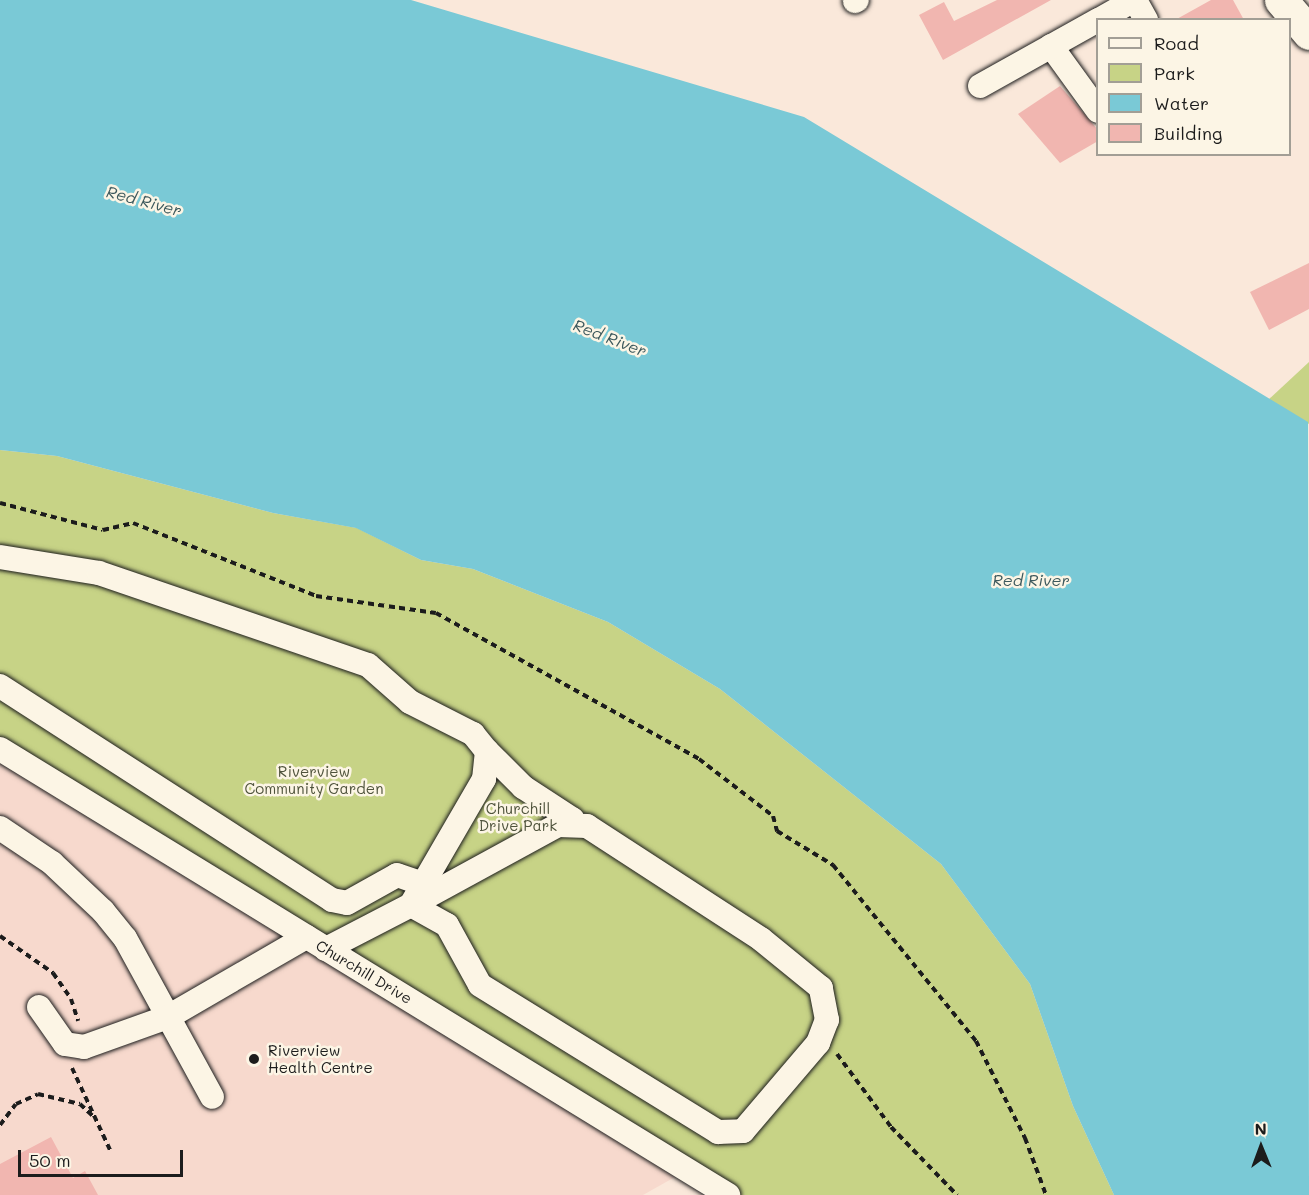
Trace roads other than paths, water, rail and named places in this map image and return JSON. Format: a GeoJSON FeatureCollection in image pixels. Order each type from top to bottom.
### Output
{"type":"FeatureCollection","features":[{"type":"Feature","properties":{"kind":"street"},"geometry":{"type":"LineString","coordinates":[[1102,18],[1134,0],[1145,18]]}},
{"type":"Feature","properties":{"kind":"street"},"geometry":{"type":"LineString","coordinates":[[980,86],[1096,21]]}},
{"type":"Feature","properties":{"kind":"street"},"geometry":{"type":"LineString","coordinates":[[1051,46],[1096,108]]}},
{"type":"Feature","properties":{"kind":"street"},"geometry":{"type":"LineString","coordinates":[[0,556],[99,573],[368,665],[410,702],[473,734],[523,787],[572,819],[572,825]]}},
{"type":"Feature","properties":{"kind":"street"},"geometry":{"type":"LineString","coordinates":[[0,686],[332,900],[347,903],[365,896],[397,875],[423,884]]}},
{"type":"Feature","properties":{"kind":"street","name":"Churchill Drive"},"geometry":{"type":"LineString","coordinates":[[0,749],[728,1195]]}},
{"type":"Feature","properties":{"kind":"street"},"geometry":{"type":"LineString","coordinates":[[411,905],[484,779],[487,751]]}},
{"type":"Feature","properties":{"kind":"street"},"geometry":{"type":"LineString","coordinates":[[39,1007],[65,1043],[168,1017],[316,943],[411,905],[558,825],[587,825],[761,939],[821,988],[826,1020],[818,1043],[743,1131],[718,1132],[480,985],[447,925],[411,905]]}},
{"type":"Feature","properties":{"kind":"street"},"geometry":{"type":"LineString","coordinates":[[0,828],[52,863],[103,911],[168,1017],[212,1097]]}},
{"type":"Feature","properties":{"kind":"water","name":"Red River"},"geometry":{"type":"Polygon","coordinates":[[[0,0],[411,0],[804,117],[1308,422],[1309,1195],[1114,1195],[1073,1106],[1030,984],[941,864],[720,689],[608,622],[473,569],[421,560],[356,528],[273,513],[57,456],[0,450],[0,0]]]}},
{"type":"Feature","properties":{"kind":"place","name":"Riverview Health Centre"},"geometry":{"type":"Point","coordinates":[254,1059]}},
{"type":"Feature","properties":{"kind":"park label","name":"Riverview Community Garden"},"geometry":{"type":"Point","coordinates":[314,780]}},
{"type":"Feature","properties":{"kind":"park label","name":"Churchill Drive Park"},"geometry":{"type":"Point","coordinates":[518,816]}}]}
